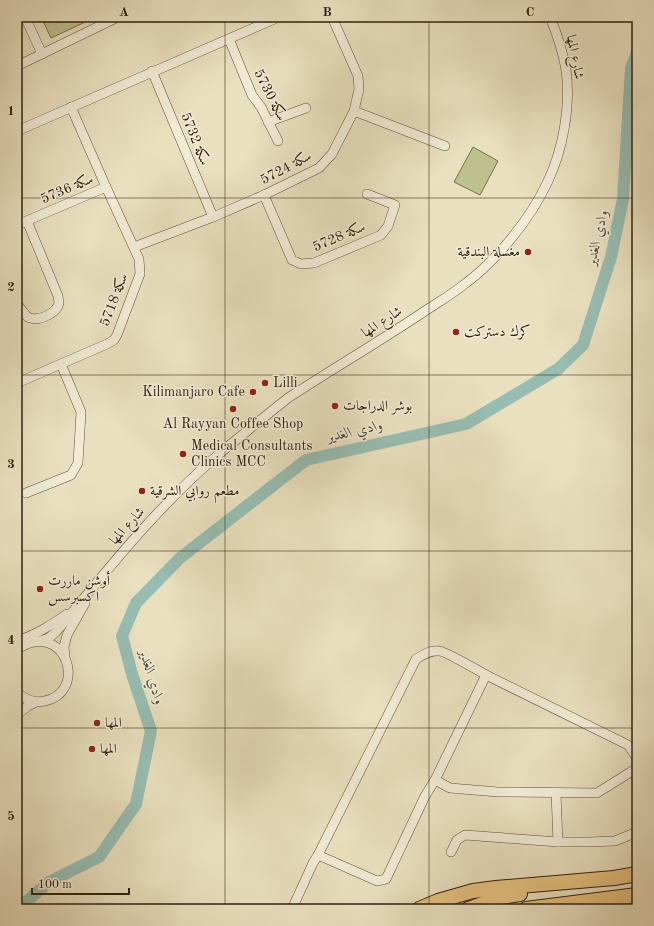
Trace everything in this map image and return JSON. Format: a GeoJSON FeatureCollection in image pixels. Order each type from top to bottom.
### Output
{"type":"FeatureCollection","features":[{"type":"Feature","properties":{"kind":"highway"},"geometry":{"type":"LineString","coordinates":[[419,909],[438,901],[473,891],[614,878],[637,874]]}},
{"type":"Feature","properties":{"kind":"highway"},"geometry":{"type":"LineString","coordinates":[[468,909],[502,897],[637,878]]}},
{"type":"Feature","properties":{"kind":"highway"},"geometry":{"type":"LineString","coordinates":[[526,909],[637,895]]}},
{"type":"Feature","properties":{"kind":"street"},"geometry":{"type":"LineString","coordinates":[[25,17],[42,54]]}},
{"type":"Feature","properties":{"kind":"street"},"geometry":{"type":"LineString","coordinates":[[17,66],[118,17]]}},
{"type":"Feature","properties":{"kind":"street","name":"سكة 5724"},"geometry":{"type":"LineString","coordinates":[[134,247],[213,217],[264,195],[319,168],[332,154],[354,111],[360,89],[358,76],[332,17]]}},
{"type":"Feature","properties":{"kind":"street","name":"شارع المها"},"geometry":{"type":"LineString","coordinates":[[17,649],[29,643],[49,638],[56,632],[150,520],[219,454],[287,400],[466,284],[487,265],[507,243],[525,221],[548,180],[555,163],[565,125],[567,108],[566,70],[557,32],[550,17]]}},
{"type":"Feature","properties":{"kind":"street"},"geometry":{"type":"LineString","coordinates":[[17,131],[274,18]]}},
{"type":"Feature","properties":{"kind":"street","name":"سكة 5730"},"geometry":{"type":"LineString","coordinates":[[229,39],[252,95],[261,107],[278,141]]}},
{"type":"Feature","properties":{"kind":"street","name":"سكة 5732"},"geometry":{"type":"LineString","coordinates":[[152,71],[213,217]]}},
{"type":"Feature","properties":{"kind":"street","name":"سكة 5718"},"geometry":{"type":"LineString","coordinates":[[17,383],[114,340],[118,335],[140,274],[139,259],[71,107]]}},
{"type":"Feature","properties":{"kind":"street"},"geometry":{"type":"LineString","coordinates":[[268,122],[306,108]]}},
{"type":"Feature","properties":{"kind":"street"},"geometry":{"type":"LineString","coordinates":[[354,111],[445,146]]}},
{"type":"Feature","properties":{"kind":"street","name":"سكة 5736"},"geometry":{"type":"LineString","coordinates":[[17,225],[106,187]]}},
{"type":"Feature","properties":{"kind":"street","name":"سكة 5728"},"geometry":{"type":"LineString","coordinates":[[264,195],[292,260],[301,264],[314,263],[380,235],[388,226],[395,205],[367,194]]}},
{"type":"Feature","properties":{"kind":"street"},"geometry":{"type":"LineString","coordinates":[[17,305],[21,308],[25,316],[38,319],[50,314],[59,303],[58,296],[27,221]]}},
{"type":"Feature","properties":{"kind":"street"},"geometry":{"type":"LineString","coordinates":[[26,493],[71,475],[78,463],[81,412],[61,364]]}},
{"type":"Feature","properties":{"kind":"street","name":"شارع المها"},"geometry":{"type":"LineString","coordinates":[[36,702],[55,697],[61,692],[66,684],[69,668],[65,656],[64,646],[67,635],[93,588]]}},
{"type":"Feature","properties":{"kind":"street"},"geometry":{"type":"LineString","coordinates":[[17,641],[42,631],[75,609]]}},
{"type":"Feature","properties":{"kind":"street"},"geometry":{"type":"LineString","coordinates":[[40,641],[51,644],[59,649],[65,656]]}},
{"type":"Feature","properties":{"kind":"street"},"geometry":{"type":"LineString","coordinates":[[292,909],[313,863],[416,659],[427,652],[440,650],[486,675],[628,746],[637,758]]}},
{"type":"Feature","properties":{"kind":"street"},"geometry":{"type":"LineString","coordinates":[[318,855],[377,881],[386,879],[425,796],[435,780],[486,675]]}},
{"type":"Feature","properties":{"kind":"street"},"geometry":{"type":"LineString","coordinates":[[17,692],[24,698],[36,702]]}},
{"type":"Feature","properties":{"kind":"street"},"geometry":{"type":"LineString","coordinates":[[17,715],[28,706],[36,702]]}},
{"type":"Feature","properties":{"kind":"street"},"geometry":{"type":"LineString","coordinates":[[435,780],[450,788],[498,792],[597,793],[637,768]]}},
{"type":"Feature","properties":{"kind":"street"},"geometry":{"type":"LineString","coordinates":[[556,793],[558,842]]}},
{"type":"Feature","properties":{"kind":"street"},"geometry":{"type":"LineString","coordinates":[[451,852],[457,840],[465,835],[558,842],[615,841],[637,832]]}},
{"type":"Feature","properties":{"kind":"green space"},"geometry":{"type":"Polygon","coordinates":[[[41,17],[96,17],[51,38],[41,17]]]}},
{"type":"Feature","properties":{"kind":"green space"},"geometry":{"type":"Polygon","coordinates":[[[473,147],[498,161],[480,195],[454,182],[473,147]]]}},
{"type":"Feature","properties":{"kind":"waterway","name":"وادي الغدير"},"geometry":{"type":"LineString","coordinates":[[18,909],[49,882],[99,857],[136,804],[151,731],[132,674],[122,636],[136,603],[180,558],[306,460],[466,424],[558,369],[583,345],[611,257],[623,199],[631,68],[637,52]]}},
{"type":"Feature","properties":{"kind":"place","name":"مغسلة البندقية"},"geometry":{"type":"Point","coordinates":[528,252]}},
{"type":"Feature","properties":{"kind":"place","name":"كرك دستركت"},"geometry":{"type":"Point","coordinates":[456,332]}},
{"type":"Feature","properties":{"kind":"place","name":"Lilli"},"geometry":{"type":"Point","coordinates":[265,383]}},
{"type":"Feature","properties":{"kind":"place","name":"Kilimanjaro Cafe"},"geometry":{"type":"Point","coordinates":[253,392]}},
{"type":"Feature","properties":{"kind":"place","name":"بوشر الدراجات"},"geometry":{"type":"Point","coordinates":[335,406]}},
{"type":"Feature","properties":{"kind":"place","name":"Al Rayyan Coffee Shop"},"geometry":{"type":"Point","coordinates":[233,409]}},
{"type":"Feature","properties":{"kind":"place","name":"Medical Consultants Clinics MCC"},"geometry":{"type":"Point","coordinates":[183,454]}},
{"type":"Feature","properties":{"kind":"place","name":"مطعم روابي الشرقية"},"geometry":{"type":"Point","coordinates":[142,491]}},
{"type":"Feature","properties":{"kind":"place","name":"أوشن ماررت اكسبرسس"},"geometry":{"type":"Point","coordinates":[40,589]}},
{"type":"Feature","properties":{"kind":"place","name":"المها"},"geometry":{"type":"Point","coordinates":[97,723]}},
{"type":"Feature","properties":{"kind":"place","name":"المه‍ا"},"geometry":{"type":"Point","coordinates":[92,749]}}]}
